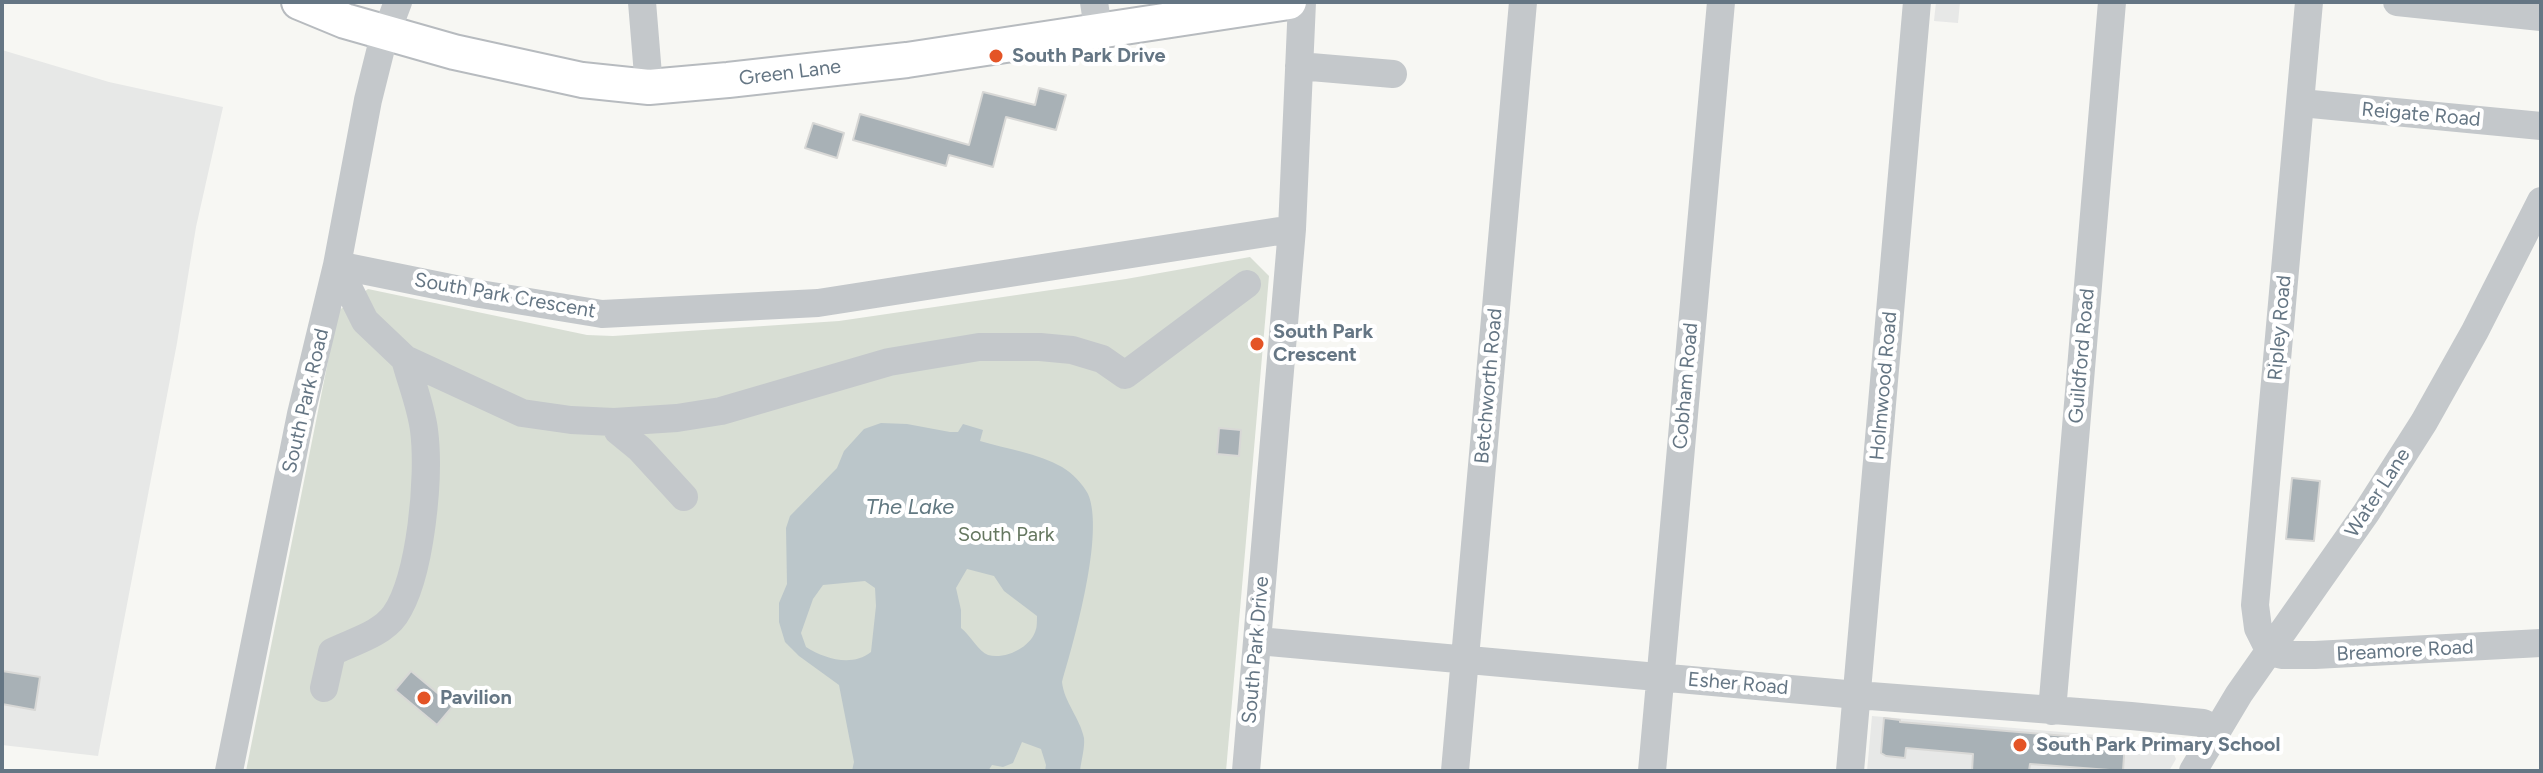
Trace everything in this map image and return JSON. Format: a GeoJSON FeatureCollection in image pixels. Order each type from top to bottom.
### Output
{"type":"FeatureCollection","features":[{"type":"Feature","properties":{"kind":"main road","name":"Green Lane"},"geometry":{"type":"LineString","coordinates":[[299,2],[345,21],[392,17],[454,52],[582,80],[649,87],[907,60],[1096,16],[1289,2]]}},
{"type":"Feature","properties":{"kind":"street"},"geometry":{"type":"LineString","coordinates":[[642,2],[649,87]]}},
{"type":"Feature","properties":{"kind":"street","name":"South Park Drive"},"geometry":{"type":"LineString","coordinates":[[1246,771],[1292,229],[1302,2]]}},
{"type":"Feature","properties":{"kind":"street","name":"Betchworth Road"},"geometry":{"type":"LineString","coordinates":[[1455,771],[1523,2]]}},
{"type":"Feature","properties":{"kind":"street","name":"Cobham Road"},"geometry":{"type":"LineString","coordinates":[[1652,771],[1721,2]]}},
{"type":"Feature","properties":{"kind":"street","name":"Holmwood Road"},"geometry":{"type":"LineString","coordinates":[[1850,771],[1917,2]]}},
{"type":"Feature","properties":{"kind":"street","name":"Guildford Road"},"geometry":{"type":"LineString","coordinates":[[2052,711],[2112,2]]}},
{"type":"Feature","properties":{"kind":"street","name":"Ripley Road"},"geometry":{"type":"LineString","coordinates":[[2270,652],[2258,628],[2255,605],[2309,2]]}},
{"type":"Feature","properties":{"kind":"street"},"geometry":{"type":"LineString","coordinates":[[2397,2],[2541,17]]}},
{"type":"Feature","properties":{"kind":"street","name":"South Park Road"},"geometry":{"type":"LineString","coordinates":[[229,771],[301,414],[337,265],[368,100],[392,17]]}},
{"type":"Feature","properties":{"kind":"street"},"geometry":{"type":"LineString","coordinates":[[1299,66],[1393,74]]}},
{"type":"Feature","properties":{"kind":"street","name":"Reigate Road"},"geometry":{"type":"LineString","coordinates":[[2301,103],[2541,126]]}},
{"type":"Feature","properties":{"kind":"street","name":"Water Lane"},"geometry":{"type":"LineString","coordinates":[[2193,771],[2424,422],[2475,331],[2541,201]]}},
{"type":"Feature","properties":{"kind":"street","name":"South Park Crescent"},"geometry":{"type":"LineString","coordinates":[[337,265],[480,294],[602,314],[818,303],[1292,229]]}},
{"type":"Feature","properties":{"kind":"street"},"geometry":{"type":"LineString","coordinates":[[337,265],[365,321],[405,359],[522,413],[614,422],[677,418],[721,411],[889,362],[979,347],[1072,350],[1102,359],[1125,375],[1247,284]]}},
{"type":"Feature","properties":{"kind":"street"},"geometry":{"type":"LineString","coordinates":[[324,688],[332,652],[380,629],[394,616],[414,565],[426,460],[424,428],[405,359]]}},
{"type":"Feature","properties":{"kind":"street"},"geometry":{"type":"LineString","coordinates":[[614,422],[618,431],[640,449],[684,497]]}},
{"type":"Feature","properties":{"kind":"street","name":"Esher Road"},"geometry":{"type":"LineString","coordinates":[[1258,641],[2203,723],[2218,730]]}},
{"type":"Feature","properties":{"kind":"street","name":"Breamore Road"},"geometry":{"type":"LineString","coordinates":[[2270,652],[2315,655],[2541,643]]}},
{"type":"Feature","properties":{"kind":"shaded area"},"geometry":{"type":"Polygon","coordinates":[[[1936,2],[1960,2],[1958,23],[1934,21],[1936,2]]]}},
{"type":"Feature","properties":{"kind":"shaded area"},"geometry":{"type":"Polygon","coordinates":[[[2,50],[109,82],[223,107],[196,227],[177,343],[98,756],[2,745],[2,50]]]}},
{"type":"Feature","properties":{"kind":"shaded area","name":"South Park Primary School"},"geometry":{"type":"Polygon","coordinates":[[[1872,716],[2168,741],[2176,759],[2169,771],[1867,771],[1872,716]]]}},
{"type":"Feature","properties":{"kind":"green space","name":"South Park"},"geometry":{"type":"Polygon","coordinates":[[[1250,257],[1269,276],[1226,771],[246,771],[338,311],[368,289],[587,335],[613,336],[839,321],[1126,279],[1250,257]]]}},
{"type":"Feature","properties":{"kind":"water","name":"The Lake"},"geometry":{"type":"Polygon","coordinates":[[[881,423],[958,432],[963,424],[983,430],[980,441],[1053,462],[1077,479],[1086,490],[1092,512],[1090,560],[1080,615],[1062,682],[1084,738],[1080,771],[1045,771],[1041,749],[1022,742],[1013,763],[1003,767],[992,765],[988,771],[852,771],[854,762],[839,685],[785,642],[779,622],[779,603],[787,584],[786,528],[790,516],[837,468],[844,451],[864,429],[881,423]],[[967,569],[956,588],[961,628],[988,655],[1002,656],[1017,651],[1033,635],[1037,616],[1004,591],[994,576],[967,569]],[[865,581],[823,585],[813,599],[801,633],[806,647],[838,660],[856,659],[871,652],[875,588],[865,581]]]}},
{"type":"Feature","properties":{"kind":"building"},"geometry":{"type":"Polygon","coordinates":[[[1039,88],[1066,95],[1056,130],[1006,117],[993,167],[949,155],[946,166],[853,140],[860,114],[969,145],[983,92],[1035,105],[1039,88]]]}},
{"type":"Feature","properties":{"kind":"building"},"geometry":{"type":"Polygon","coordinates":[[[813,123],[844,133],[837,158],[805,148],[813,123]]]}},
{"type":"Feature","properties":{"kind":"building"},"geometry":{"type":"Polygon","coordinates":[[[1219,428],[1241,430],[1239,456],[1217,454],[1219,428]]]}},
{"type":"Feature","properties":{"kind":"building"},"geometry":{"type":"Polygon","coordinates":[[[2292,478],[2320,481],[2314,541],[2286,539],[2292,478]]]}},
{"type":"Feature","properties":{"kind":"building"},"geometry":{"type":"Polygon","coordinates":[[[2,671],[40,677],[35,710],[2,704],[2,671]]]}},
{"type":"Feature","properties":{"kind":"building","name":"Pavilion"},"geometry":{"type":"Polygon","coordinates":[[[411,671],[453,706],[437,725],[395,690],[411,671]]]}},
{"type":"Feature","properties":{"kind":"building","name":"South Park Primary School"},"geometry":{"type":"Polygon","coordinates":[[[1884,718],[1900,722],[2125,741],[2123,771],[2030,764],[2029,771],[1972,771],[1973,754],[1906,748],[1905,758],[1886,756],[1881,753],[1884,718]]]}},
{"type":"Feature","properties":{"kind":"place","name":"South Park Drive"},"geometry":{"type":"Point","coordinates":[996,56]}},
{"type":"Feature","properties":{"kind":"place","name":"South Park Crescent"},"geometry":{"type":"Point","coordinates":[1257,344]}},
{"type":"Feature","properties":{"kind":"place","name":"Pavilion"},"geometry":{"type":"Point","coordinates":[424,698]}},
{"type":"Feature","properties":{"kind":"place","name":"South Park Primary School"},"geometry":{"type":"Point","coordinates":[2020,745]}}]}
